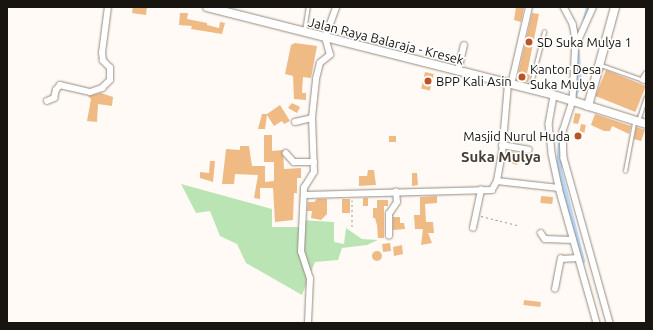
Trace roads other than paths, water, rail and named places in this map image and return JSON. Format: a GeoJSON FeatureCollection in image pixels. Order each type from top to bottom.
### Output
{"type":"FeatureCollection","features":[{"type":"Feature","properties":{"kind":"street"},"geometry":{"type":"LineString","coordinates":[[47,100],[54,98],[56,90],[60,85],[90,92],[102,88],[110,80],[110,68],[103,61],[102,52],[108,7]]}},
{"type":"Feature","properties":{"kind":"street","name":"Jalan Raya Balaraja - Kresek"},"geometry":{"type":"LineString","coordinates":[[207,7],[304,33],[557,96],[646,124]]}},
{"type":"Feature","properties":{"kind":"street"},"geometry":{"type":"LineString","coordinates":[[308,323],[310,279],[301,252],[305,183],[314,172],[312,118],[319,65],[331,54],[325,38],[336,7]]}},
{"type":"Feature","properties":{"kind":"street"},"geometry":{"type":"LineString","coordinates":[[305,195],[492,190],[497,180],[509,85],[529,7]]}},
{"type":"Feature","properties":{"kind":"street"},"geometry":{"type":"LineString","coordinates":[[564,7],[573,24],[576,46],[571,100],[563,138],[565,166],[564,188],[610,323]]}},
{"type":"Feature","properties":{"kind":"street"},"geometry":{"type":"LineString","coordinates":[[576,46],[593,7]]}},
{"type":"Feature","properties":{"kind":"street"},"geometry":{"type":"LineString","coordinates":[[588,106],[615,7]]}},
{"type":"Feature","properties":{"kind":"street"},"geometry":{"type":"LineString","coordinates":[[458,72],[464,46]]}},
{"type":"Feature","properties":{"kind":"street"},"geometry":{"type":"LineString","coordinates":[[557,96],[549,124],[564,188],[573,240],[597,323]]}},
{"type":"Feature","properties":{"kind":"street"},"geometry":{"type":"LineString","coordinates":[[295,122],[312,118]]}},
{"type":"Feature","properties":{"kind":"street"},"geometry":{"type":"LineString","coordinates":[[502,144],[529,150]]}},
{"type":"Feature","properties":{"kind":"street"},"geometry":{"type":"LineString","coordinates":[[286,153],[291,161],[314,162]]}},
{"type":"Feature","properties":{"kind":"street"},"geometry":{"type":"LineString","coordinates":[[497,180],[564,188]]}},
{"type":"Feature","properties":{"kind":"street"},"geometry":{"type":"LineString","coordinates":[[473,228],[481,190]]}},
{"type":"Feature","properties":{"kind":"street"},"geometry":{"type":"LineString","coordinates":[[389,236],[389,214],[397,202],[396,192]]}},
{"type":"Feature","properties":{"kind":"street"},"geometry":{"type":"LineString","coordinates":[[541,233],[545,239],[573,240]]}},
{"type":"Feature","properties":{"kind":"street"},"geometry":{"type":"LineString","coordinates":[[555,289],[560,260],[578,258]]}},
{"type":"Feature","properties":{"kind":"lane"},"geometry":{"type":"LineString","coordinates":[[304,33],[308,7]]}},
{"type":"Feature","properties":{"kind":"lane"},"geometry":{"type":"LineString","coordinates":[[530,90],[544,32]]}},
{"type":"Feature","properties":{"kind":"lane"},"geometry":{"type":"LineString","coordinates":[[598,65],[645,79]]}},
{"type":"Feature","properties":{"kind":"lane"},"geometry":{"type":"LineString","coordinates":[[625,171],[636,121],[646,97]]}},
{"type":"Feature","properties":{"kind":"waterway"},"geometry":{"type":"LineString","coordinates":[[586,19],[589,7]]}},
{"type":"Feature","properties":{"kind":"waterway"},"geometry":{"type":"LineString","coordinates":[[574,96],[579,83],[577,53]]}},
{"type":"Feature","properties":{"kind":"waterway"},"geometry":{"type":"LineString","coordinates":[[561,139],[559,170],[582,261]]}},
{"type":"Feature","properties":{"kind":"place","name":"SD Suka Mulya 1"},"geometry":{"type":"Point","coordinates":[529,42]}},
{"type":"Feature","properties":{"kind":"place","name":"Kantor Desa Suka Mulya"},"geometry":{"type":"Point","coordinates":[522,77]}},
{"type":"Feature","properties":{"kind":"place","name":"BPP Kali Asin"},"geometry":{"type":"Point","coordinates":[428,81]}},
{"type":"Feature","properties":{"kind":"place","name":"Masjid Nurul Huda"},"geometry":{"type":"Point","coordinates":[578,136]}},
{"type":"Feature","properties":{"kind":"district","name":"Suka Mulya"},"geometry":{"type":"Point","coordinates":[501,157]}}]}
